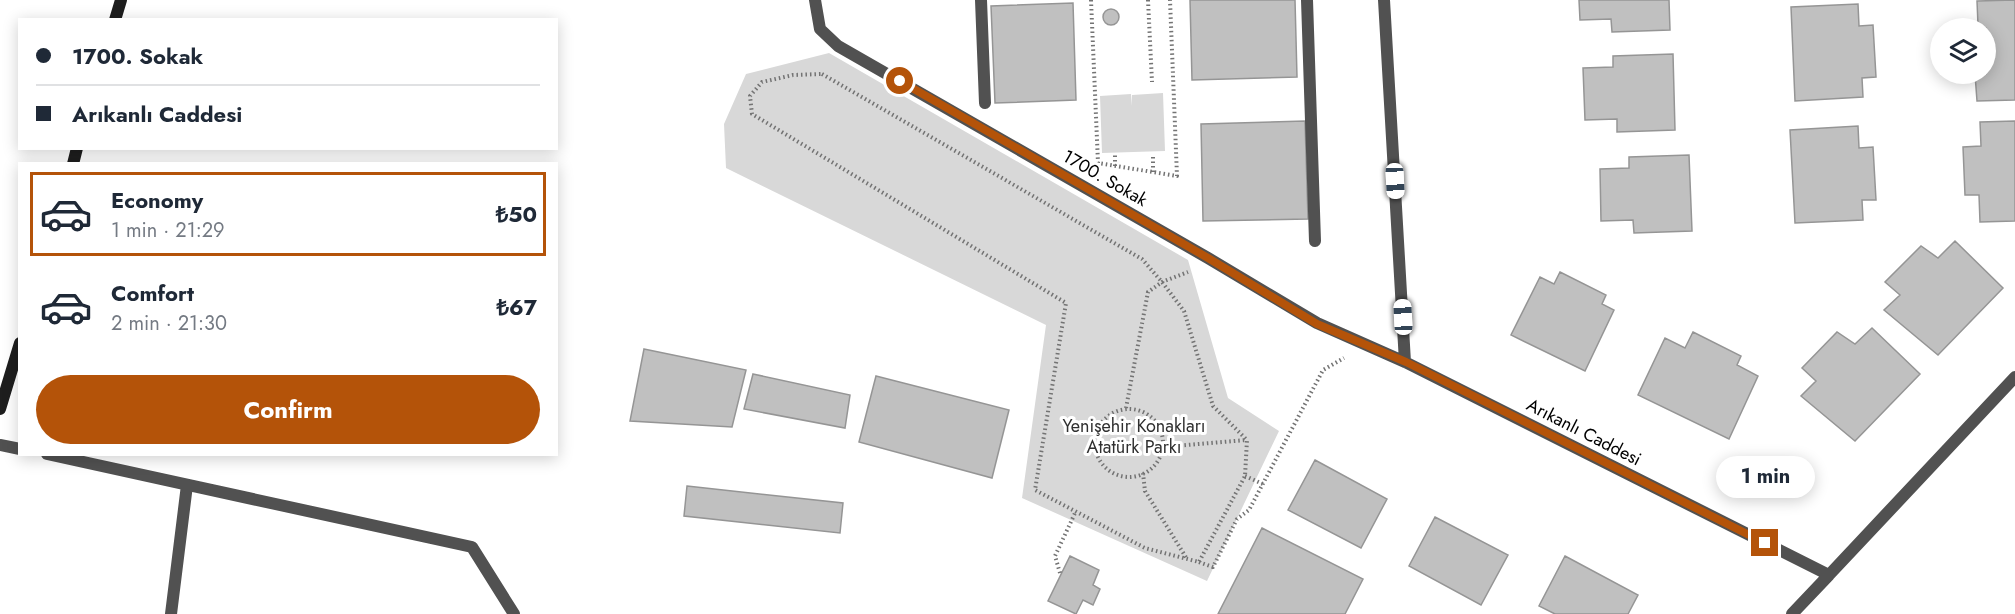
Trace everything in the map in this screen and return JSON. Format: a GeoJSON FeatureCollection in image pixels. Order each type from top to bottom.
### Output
{"type":"FeatureCollection","features":[{"type":"Feature","properties":{"kind":"street"},"geometry":{"type":"LineString","coordinates":[[116,18],[121,0]]}},
{"type":"Feature","properties":{"kind":"street","name":"1700. Sokak"},"geometry":{"type":"LineString","coordinates":[[815,0],[820,29],[838,46],[1208,258],[1317,324],[1406,362]]}},
{"type":"Feature","properties":{"kind":"street"},"geometry":{"type":"LineString","coordinates":[[981,0],[985,103]]}},
{"type":"Feature","properties":{"kind":"street"},"geometry":{"type":"LineString","coordinates":[[1307,0],[1315,241]]}},
{"type":"Feature","properties":{"kind":"street"},"geometry":{"type":"LineString","coordinates":[[1384,0],[1406,362]]}},
{"type":"Feature","properties":{"kind":"street"},"geometry":{"type":"LineString","coordinates":[[0,409],[18,350]]}},
{"type":"Feature","properties":{"kind":"street","name":"Arıkanlı Caddesi"},"geometry":{"type":"LineString","coordinates":[[1406,362],[1829,574]]}},
{"type":"Feature","properties":{"kind":"street"},"geometry":{"type":"LineString","coordinates":[[1792,614],[2015,377]]}},
{"type":"Feature","properties":{"kind":"street"},"geometry":{"type":"LineString","coordinates":[[0,444],[18,448]]}},
{"type":"Feature","properties":{"kind":"street"},"geometry":{"type":"LineString","coordinates":[[55,456],[472,547],[514,614]]}},
{"type":"Feature","properties":{"kind":"street"},"geometry":{"type":"LineString","coordinates":[[171,614],[188,485]]}},
{"type":"Feature","properties":{"kind":"path"},"geometry":{"type":"LineString","coordinates":[[1090,0],[1098,163],[1177,176],[1170,0]]}},
{"type":"Feature","properties":{"kind":"path"},"geometry":{"type":"LineString","coordinates":[[1148,0],[1152,82]]}},
{"type":"Feature","properties":{"kind":"path"},"geometry":{"type":"LineString","coordinates":[[1198,562],[1245,476],[1247,440],[1213,406],[1184,311],[1142,258],[822,74],[793,75],[762,82],[750,96],[752,114],[1066,303],[1035,490],[1145,548],[1213,567],[1237,519],[1249,510],[1323,370],[1365,346]]}},
{"type":"Feature","properties":{"kind":"path"},"geometry":{"type":"LineString","coordinates":[[1115,154],[1115,166]]}},
{"type":"Feature","properties":{"kind":"path"},"geometry":{"type":"LineString","coordinates":[[1153,157],[1153,172]]}},
{"type":"Feature","properties":{"kind":"path"},"geometry":{"type":"LineString","coordinates":[[1126,408],[1148,292],[1162,282],[1198,268],[1208,258]]}},
{"type":"Feature","properties":{"kind":"path"},"geometry":{"type":"LineString","coordinates":[[1126,408],[1144,411],[1157,422],[1163,439],[1161,456],[1150,471],[1133,477],[1115,475],[1101,463],[1094,446],[1097,428],[1108,414],[1126,408]]}},
{"type":"Feature","properties":{"kind":"path"},"geometry":{"type":"LineString","coordinates":[[1162,447],[1247,440]]}},
{"type":"Feature","properties":{"kind":"path"},"geometry":{"type":"LineString","coordinates":[[1143,473],[1145,491],[1187,559]]}},
{"type":"Feature","properties":{"kind":"path"},"geometry":{"type":"LineString","coordinates":[[1245,476],[1263,484]]}},
{"type":"Feature","properties":{"kind":"path"},"geometry":{"type":"LineString","coordinates":[[1060,573],[1055,556],[1076,511]]}},
{"type":"Feature","properties":{"kind":"green space","name":"Yenişehir Konakları Atatürk Parkı"},"geometry":{"type":"Polygon","coordinates":[[[829,53],[1188,260],[1228,398],[1279,431],[1207,581],[1022,498],[1046,325],[726,168],[724,124],[746,74],[829,53]]]}},
{"type":"Feature","properties":{"kind":"green space"},"geometry":{"type":"Polygon","coordinates":[[[1163,93],[1165,151],[1102,153],[1100,96],[1131,94],[1132,106],[1132,95],[1163,93]]]}},
{"type":"Feature","properties":{"kind":"building"},"geometry":{"type":"Polygon","coordinates":[[[1190,0],[1295,0],[1297,77],[1192,80],[1190,0]]]}},
{"type":"Feature","properties":{"kind":"building"},"geometry":{"type":"Polygon","coordinates":[[[1579,0],[1669,0],[1670,30],[1612,32],[1611,19],[1580,20],[1579,0]]]}},
{"type":"Feature","properties":{"kind":"building"},"geometry":{"type":"Polygon","coordinates":[[[2015,0],[2015,100],[1977,101],[1976,84],[1996,84],[1996,18],[1978,18],[1977,1],[2015,0]]]}},
{"type":"Feature","properties":{"kind":"building"},"geometry":{"type":"Polygon","coordinates":[[[1073,3],[1076,100],[995,103],[991,6],[1073,3]]]}},
{"type":"Feature","properties":{"kind":"building"},"geometry":{"type":"Polygon","coordinates":[[[1858,4],[1859,26],[1873,25],[1876,77],[1862,78],[1863,97],[1795,101],[1791,7],[1858,4]]]}},
{"type":"Feature","properties":{"kind":"building"},"geometry":{"type":"Polygon","coordinates":[[[1108,9],[1114,9],[1119,17],[1117,23],[1108,25],[1103,20],[1103,14],[1108,9]]]}},
{"type":"Feature","properties":{"kind":"building"},"geometry":{"type":"Polygon","coordinates":[[[1673,54],[1675,130],[1617,132],[1617,119],[1585,120],[1583,68],[1613,67],[1613,56],[1673,54]]]}},
{"type":"Feature","properties":{"kind":"building"},"geometry":{"type":"Polygon","coordinates":[[[1305,121],[1308,219],[1203,221],[1201,124],[1305,121]]]}},
{"type":"Feature","properties":{"kind":"building"},"geometry":{"type":"Polygon","coordinates":[[[2015,121],[2015,221],[1980,222],[1979,195],[1965,195],[1963,147],[1981,146],[1980,122],[2015,121]]]}},
{"type":"Feature","properties":{"kind":"building"},"geometry":{"type":"Polygon","coordinates":[[[1858,126],[1859,148],[1873,147],[1876,200],[1862,200],[1863,220],[1795,223],[1790,130],[1858,126]]]}},
{"type":"Feature","properties":{"kind":"building"},"geometry":{"type":"Polygon","coordinates":[[[1689,155],[1692,231],[1634,233],[1633,220],[1601,221],[1600,169],[1629,168],[1629,157],[1689,155]]]}},
{"type":"Feature","properties":{"kind":"building"},"geometry":{"type":"Polygon","coordinates":[[[1955,241],[2003,288],[1938,355],[1884,310],[1900,295],[1885,282],[1921,246],[1938,258],[1955,241]]]}},
{"type":"Feature","properties":{"kind":"building"},"geometry":{"type":"Polygon","coordinates":[[[1560,272],[1606,295],[1602,304],[1614,310],[1585,371],[1511,335],[1540,277],[1554,284],[1560,272]]]}},
{"type":"Feature","properties":{"kind":"building"},"geometry":{"type":"Polygon","coordinates":[[[1872,328],[1920,374],[1855,441],[1801,396],[1816,381],[1802,368],[1837,332],[1855,344],[1872,328]]]}},
{"type":"Feature","properties":{"kind":"building"},"geometry":{"type":"Polygon","coordinates":[[[1693,332],[1741,356],[1737,365],[1758,376],[1729,439],[1638,395],[1665,338],[1685,348],[1693,332]]]}},
{"type":"Feature","properties":{"kind":"building"},"geometry":{"type":"Polygon","coordinates":[[[644,349],[746,370],[732,427],[630,421],[644,349]]]}},
{"type":"Feature","properties":{"kind":"building"},"geometry":{"type":"Polygon","coordinates":[[[753,374],[850,395],[845,428],[744,409],[753,374]]]}},
{"type":"Feature","properties":{"kind":"building"},"geometry":{"type":"Polygon","coordinates":[[[876,376],[1009,410],[992,478],[859,442],[876,376]]]}},
{"type":"Feature","properties":{"kind":"building"},"geometry":{"type":"Polygon","coordinates":[[[1315,460],[1387,499],[1361,548],[1288,510],[1315,460]]]}},
{"type":"Feature","properties":{"kind":"building"},"geometry":{"type":"Polygon","coordinates":[[[687,486],[843,503],[840,533],[684,516],[687,486]]]}},
{"type":"Feature","properties":{"kind":"building"},"geometry":{"type":"Polygon","coordinates":[[[1435,517],[1508,555],[1481,605],[1409,566],[1435,517]]]}},
{"type":"Feature","properties":{"kind":"building"},"geometry":{"type":"Polygon","coordinates":[[[1262,528],[1363,579],[1345,614],[1218,614],[1262,528]]]}},
{"type":"Feature","properties":{"kind":"building"},"geometry":{"type":"Polygon","coordinates":[[[1070,556],[1099,570],[1093,585],[1100,589],[1093,605],[1083,600],[1076,614],[1048,601],[1070,556]]]}},
{"type":"Feature","properties":{"kind":"building"},"geometry":{"type":"Polygon","coordinates":[[[1565,556],[1638,595],[1628,614],[1555,614],[1539,606],[1565,556]]]}},
{"type":"Feature","properties":{"kind":"route"},"geometry":{"type":"LineString","coordinates":[[900,81],[1208,258],[1317,324],[1406,362],[1765,543]]}}]}
